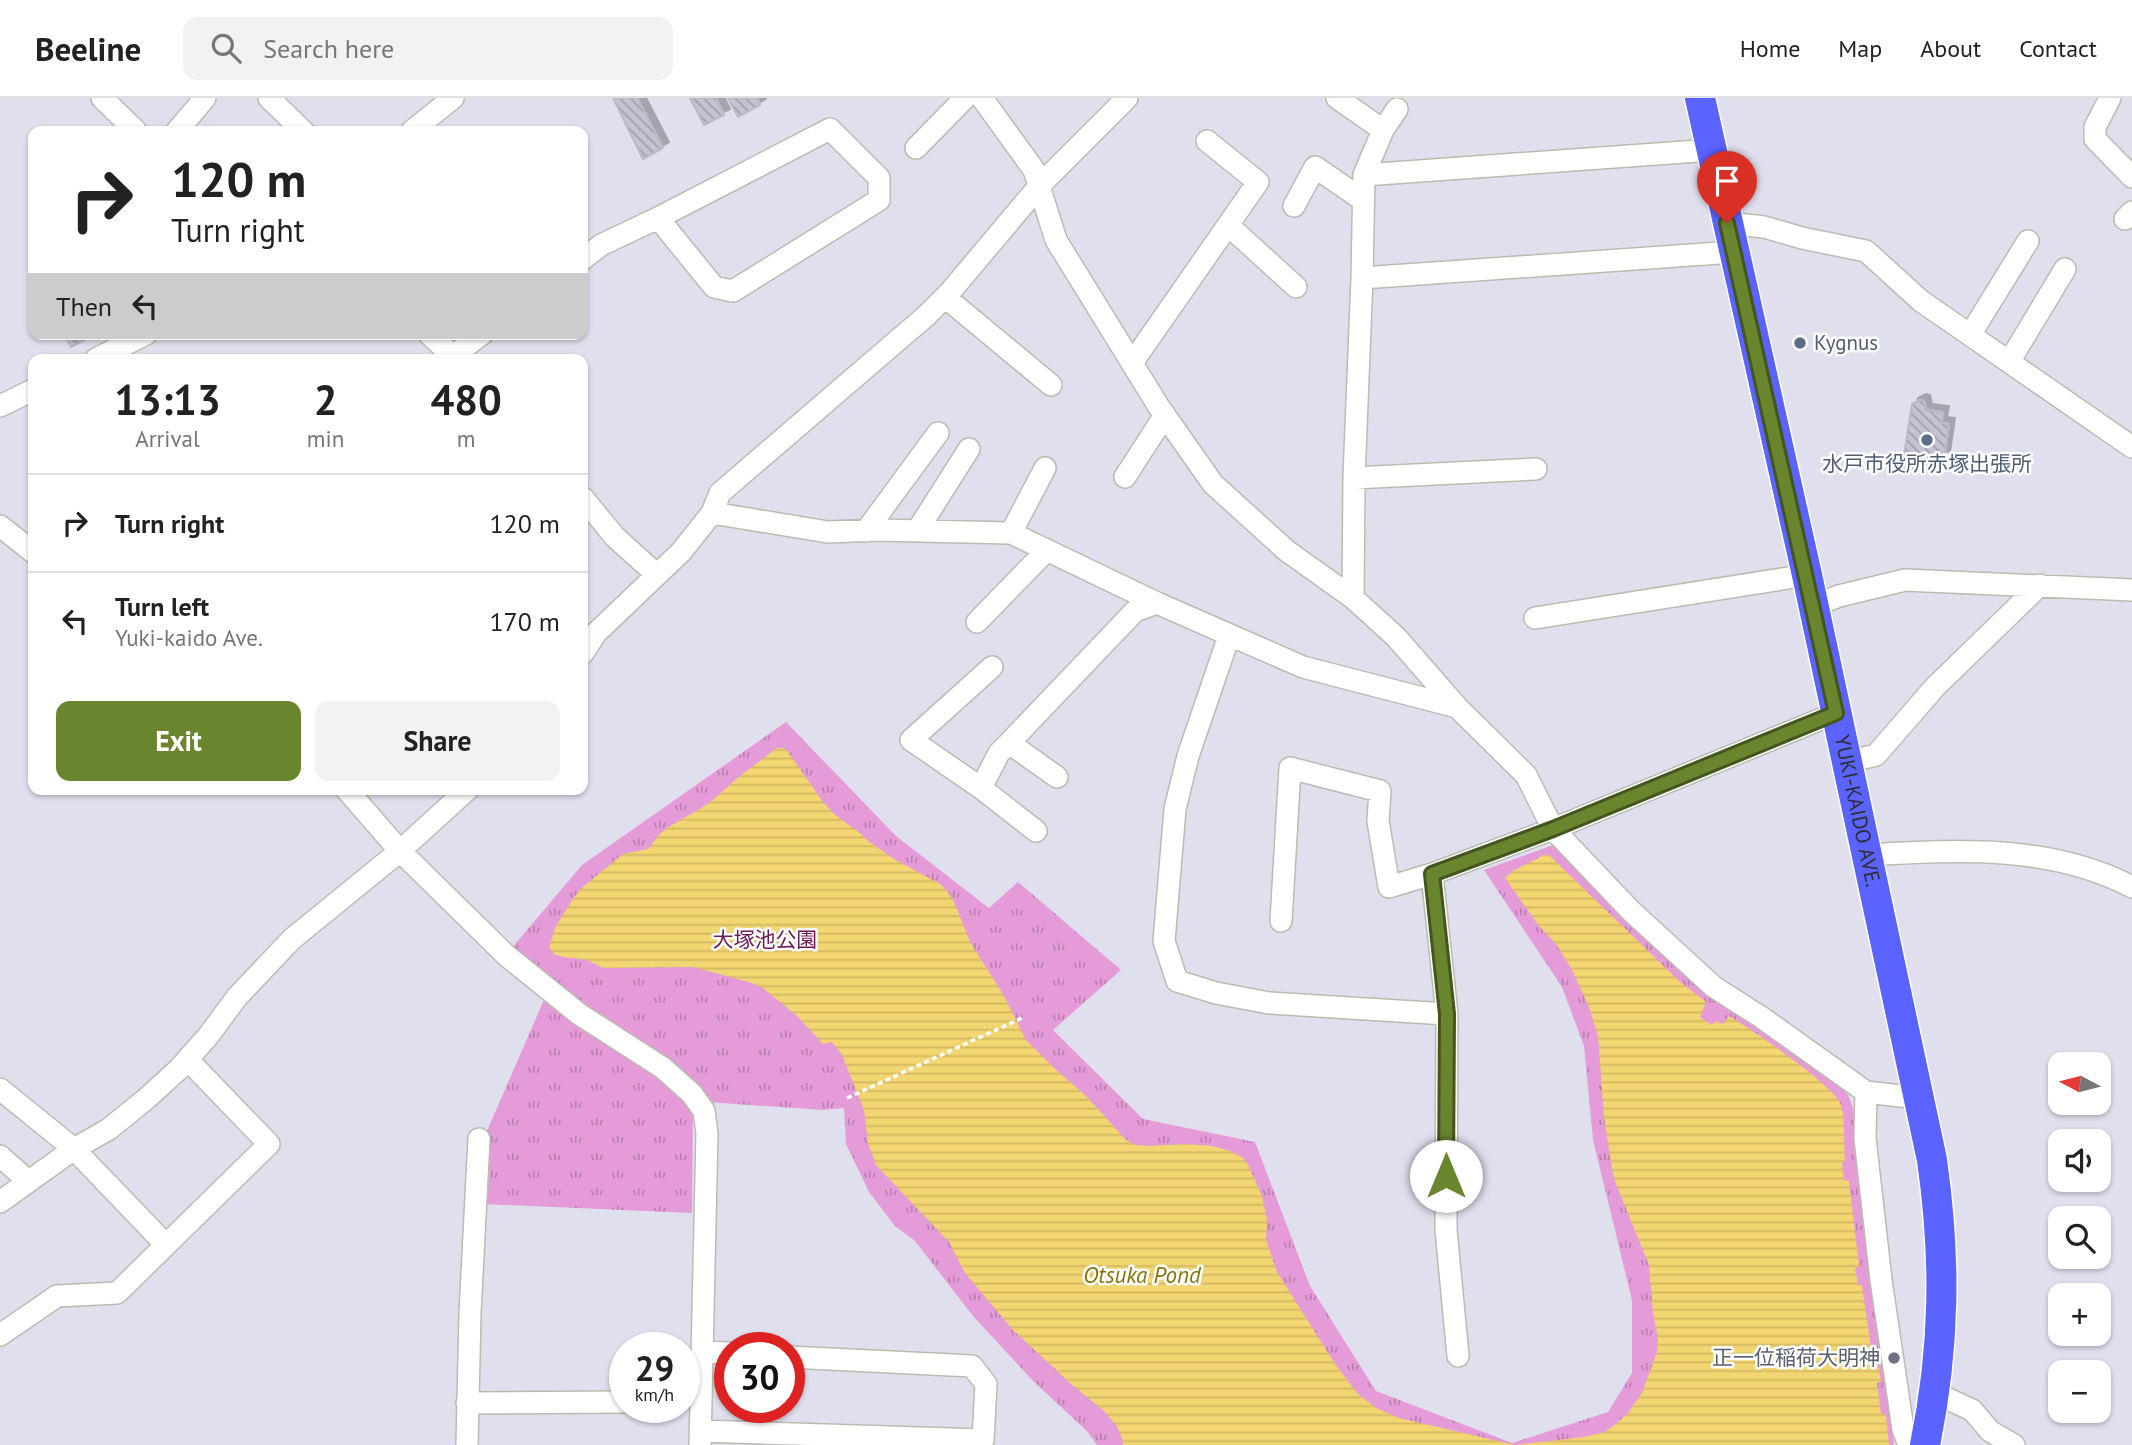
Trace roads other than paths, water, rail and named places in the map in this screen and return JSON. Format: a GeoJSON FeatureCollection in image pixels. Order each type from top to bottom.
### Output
{"type":"FeatureCollection","features":[{"type":"Feature","properties":{"kind":"highway","name":"YUKI-KAIDO AVE."},"geometry":{"type":"LineString","coordinates":[[1700,98],[1814,606],[1932,1160],[1940,1226],[1943,1295],[1935,1393],[1925,1445]]}},
{"type":"Feature","properties":{"kind":"street"},"geometry":{"type":"LineString","coordinates":[[102,98],[131,126]]}},
{"type":"Feature","properties":{"kind":"street"},"geometry":{"type":"LineString","coordinates":[[181,126],[205,98]]}},
{"type":"Feature","properties":{"kind":"street"},"geometry":{"type":"LineString","coordinates":[[269,98],[298,126]]}},
{"type":"Feature","properties":{"kind":"street"},"geometry":{"type":"LineString","coordinates":[[418,126],[453,98]]}},
{"type":"Feature","properties":{"kind":"street"},"geometry":{"type":"LineString","coordinates":[[916,148],[965,98]]}},
{"type":"Feature","properties":{"kind":"street"},"geometry":{"type":"LineString","coordinates":[[982,98],[1034,170],[1056,240],[1165,415],[1213,484],[1287,551],[1353,598],[1396,638],[1457,707],[1526,775],[1553,829],[1631,911],[1714,987],[1866,1092],[1909,1097],[1918,1088]]}},
{"type":"Feature","properties":{"kind":"street"},"geometry":{"type":"LineString","coordinates":[[588,645],[596,633],[681,552],[712,513],[720,493],[945,297],[1040,185],[1127,98]]}},
{"type":"Feature","properties":{"kind":"street"},"geometry":{"type":"LineString","coordinates":[[1337,98],[1383,130]]}},
{"type":"Feature","properties":{"kind":"street"},"geometry":{"type":"LineString","coordinates":[[2110,98],[2095,127],[2095,139],[2132,177]]}},
{"type":"Feature","properties":{"kind":"street"},"geometry":{"type":"LineString","coordinates":[[1353,598],[1354,478],[1364,175],[1383,130],[1397,109]]}},
{"type":"Feature","properties":{"kind":"street"},"geometry":{"type":"LineString","coordinates":[[588,255],[601,245],[830,130],[879,178],[879,200],[733,291],[714,287],[659,218]]}},
{"type":"Feature","properties":{"kind":"street"},"geometry":{"type":"LineString","coordinates":[[1132,363],[1258,182],[1207,141]]}},
{"type":"Feature","properties":{"kind":"street"},"geometry":{"type":"LineString","coordinates":[[1364,175],[1712,150]]}},
{"type":"Feature","properties":{"kind":"street"},"geometry":{"type":"LineString","coordinates":[[1294,206],[1315,167],[1363,200]]}},
{"type":"Feature","properties":{"kind":"street"},"geometry":{"type":"LineString","coordinates":[[1727,223],[1764,227],[1866,251],[1921,301],[2132,447]]}},
{"type":"Feature","properties":{"kind":"street"},"geometry":{"type":"LineString","coordinates":[[1228,225],[1296,287]]}},
{"type":"Feature","properties":{"kind":"street"},"geometry":{"type":"LineString","coordinates":[[1970,335],[2028,241]]}},
{"type":"Feature","properties":{"kind":"street"},"geometry":{"type":"LineString","coordinates":[[1362,278],[1734,252]]}},
{"type":"Feature","properties":{"kind":"street"},"geometry":{"type":"LineString","coordinates":[[2009,362],[2065,269]]}},
{"type":"Feature","properties":{"kind":"street"},"geometry":{"type":"LineString","coordinates":[[945,297],[1051,385]]}},
{"type":"Feature","properties":{"kind":"street"},"geometry":{"type":"LineString","coordinates":[[106,354],[134,340]]}},
{"type":"Feature","properties":{"kind":"street"},"geometry":{"type":"LineString","coordinates":[[436,340],[452,354]]}},
{"type":"Feature","properties":{"kind":"street"},"geometry":{"type":"LineString","coordinates":[[459,354],[475,340]]}},
{"type":"Feature","properties":{"kind":"street"},"geometry":{"type":"LineString","coordinates":[[0,406],[28,392]]}},
{"type":"Feature","properties":{"kind":"street"},"geometry":{"type":"LineString","coordinates":[[1125,478],[1165,415]]}},
{"type":"Feature","properties":{"kind":"street"},"geometry":{"type":"LineString","coordinates":[[866,530],[937,433]]}},
{"type":"Feature","properties":{"kind":"street"},"geometry":{"type":"LineString","coordinates":[[917,531],[969,449]]}},
{"type":"Feature","properties":{"kind":"street"},"geometry":{"type":"LineString","coordinates":[[1011,533],[1045,468]]}},
{"type":"Feature","properties":{"kind":"street"},"geometry":{"type":"LineString","coordinates":[[1354,478],[1536,469]]}},
{"type":"Feature","properties":{"kind":"street"},"geometry":{"type":"LineString","coordinates":[[588,504],[615,537],[656,574]]}},
{"type":"Feature","properties":{"kind":"street"},"geometry":{"type":"LineString","coordinates":[[712,513],[828,532],[866,530],[1011,533],[1157,603],[1303,667],[1457,707]]}},
{"type":"Feature","properties":{"kind":"street"},"geometry":{"type":"LineString","coordinates":[[0,526],[28,548]]}},
{"type":"Feature","properties":{"kind":"street"},"geometry":{"type":"LineString","coordinates":[[977,622],[1047,550]]}},
{"type":"Feature","properties":{"kind":"street"},"geometry":{"type":"LineString","coordinates":[[1535,618],[1807,575]]}},
{"type":"Feature","properties":{"kind":"street"},"geometry":{"type":"LineString","coordinates":[[1814,606],[1839,596],[1905,580],[2132,590]]}},
{"type":"Feature","properties":{"kind":"street"},"geometry":{"type":"LineString","coordinates":[[1847,762],[1876,755],[1935,687],[2040,585]]}},
{"type":"Feature","properties":{"kind":"street"},"geometry":{"type":"LineString","coordinates":[[981,788],[999,753],[1135,611],[1157,603]]}},
{"type":"Feature","properties":{"kind":"street"},"geometry":{"type":"LineString","coordinates":[[1230,635],[1188,756],[1175,809],[1164,941],[1177,981],[1216,993],[1269,1003],[1447,1014]]}},
{"type":"Feature","properties":{"kind":"street"},"geometry":{"type":"LineString","coordinates":[[992,667],[911,740],[981,788],[1036,831]]}},
{"type":"Feature","properties":{"kind":"street"},"geometry":{"type":"LineString","coordinates":[[1281,921],[1290,768],[1380,791],[1378,821],[1389,887],[1553,829],[1836,713]]}},
{"type":"Feature","properties":{"kind":"street"},"geometry":{"type":"LineString","coordinates":[[1009,743],[1058,777]]}},
{"type":"Feature","properties":{"kind":"street"},"geometry":{"type":"LineString","coordinates":[[351,795],[400,851],[508,956],[579,1014],[663,1068],[692,1094],[704,1111],[706,1133],[700,1362]]}},
{"type":"Feature","properties":{"kind":"street"},"geometry":{"type":"LineString","coordinates":[[0,1202],[74,1149],[109,1129],[146,1100],[188,1060],[237,997],[292,939],[400,851],[461,795]]}},
{"type":"Feature","properties":{"kind":"street"},"geometry":{"type":"LineString","coordinates":[[1868,855],[1919,851],[2034,855],[2106,873],[2132,887]]}},
{"type":"Feature","properties":{"kind":"street"},"geometry":{"type":"LineString","coordinates":[[1432,874],[1447,1014],[1446,1230],[1458,1356]]}},
{"type":"Feature","properties":{"kind":"street"},"geometry":{"type":"LineString","coordinates":[[0,1335],[57,1296],[117,1293],[269,1144],[188,1060]]}},
{"type":"Feature","properties":{"kind":"street"},"geometry":{"type":"LineString","coordinates":[[0,1089],[74,1149],[166,1245]]}},
{"type":"Feature","properties":{"kind":"street"},"geometry":{"type":"LineString","coordinates":[[1866,1092],[1865,1138],[1881,1280],[1903,1429],[1909,1445]]}},
{"type":"Feature","properties":{"kind":"street"},"geometry":{"type":"LineString","coordinates":[[467,1445],[478,1139]]}},
{"type":"Feature","properties":{"kind":"street"},"geometry":{"type":"LineString","coordinates":[[0,1156],[28,1181]]}},
{"type":"Feature","properties":{"kind":"street"},"geometry":{"type":"LineString","coordinates":[[702,1352],[714,1352]]}},
{"type":"Feature","properties":{"kind":"street"},"geometry":{"type":"LineString","coordinates":[[701,1438],[983,1440],[986,1384],[972,1366],[805,1358]]}},
{"type":"Feature","properties":{"kind":"street"},"geometry":{"type":"LineString","coordinates":[[1935,1393],[1972,1410],[1990,1432],[2014,1445]]}},
{"type":"Feature","properties":{"kind":"street"},"geometry":{"type":"LineString","coordinates":[[467,1402],[609,1402]]}},
{"type":"Feature","properties":{"kind":"water","name":"Otsuka Pond"},"geometry":{"type":"Polygon","coordinates":[[[777,748],[784,748],[788,752],[834,814],[894,859],[940,884],[948,892],[970,942],[1004,996],[1026,1040],[1087,1097],[1126,1140],[1135,1145],[1148,1146],[1212,1146],[1243,1158],[1262,1196],[1267,1220],[1266,1240],[1277,1272],[1337,1367],[1358,1394],[1376,1408],[1399,1418],[1515,1445],[1123,1445],[1116,1425],[1104,1411],[1013,1330],[965,1273],[949,1242],[876,1165],[868,1143],[864,1110],[842,1055],[832,1042],[823,1044],[797,1016],[763,988],[752,983],[693,967],[603,968],[587,960],[554,954],[549,947],[556,926],[583,887],[623,854],[648,849],[667,828],[708,804],[777,748]]]}},
{"type":"Feature","properties":{"kind":"water"},"geometry":{"type":"Polygon","coordinates":[[[1549,855],[1679,981],[1706,1002],[1700,1017],[1712,1025],[1715,1021],[1723,1024],[1729,1016],[1808,1071],[1824,1084],[1841,1105],[1845,1160],[1842,1164],[1844,1180],[1849,1181],[1859,1266],[1855,1269],[1858,1284],[1862,1286],[1871,1348],[1875,1349],[1881,1381],[1877,1383],[1881,1414],[1886,1415],[1889,1445],[1515,1445],[1584,1437],[1605,1432],[1616,1424],[1628,1413],[1642,1393],[1657,1352],[1658,1339],[1649,1265],[1612,1169],[1604,1117],[1598,1036],[1589,1007],[1571,968],[1556,944],[1539,926],[1505,878],[1513,871],[1549,855]]]}},
{"type":"Feature","properties":{"kind":"place","name":"Kygnus"},"geometry":{"type":"Point","coordinates":[1800,343]}},
{"type":"Feature","properties":{"kind":"place","name":"水戸市役所赤塚出張所"},"geometry":{"type":"Point","coordinates":[1927,440]}},
{"type":"Feature","properties":{"kind":"place","name":"正一位稲荷大明神"},"geometry":{"type":"Point","coordinates":[1894,1358]}},
{"type":"Feature","properties":{"kind":"park label","name":"大塚池公園"},"geometry":{"type":"Point","coordinates":[765,940]}}]}
